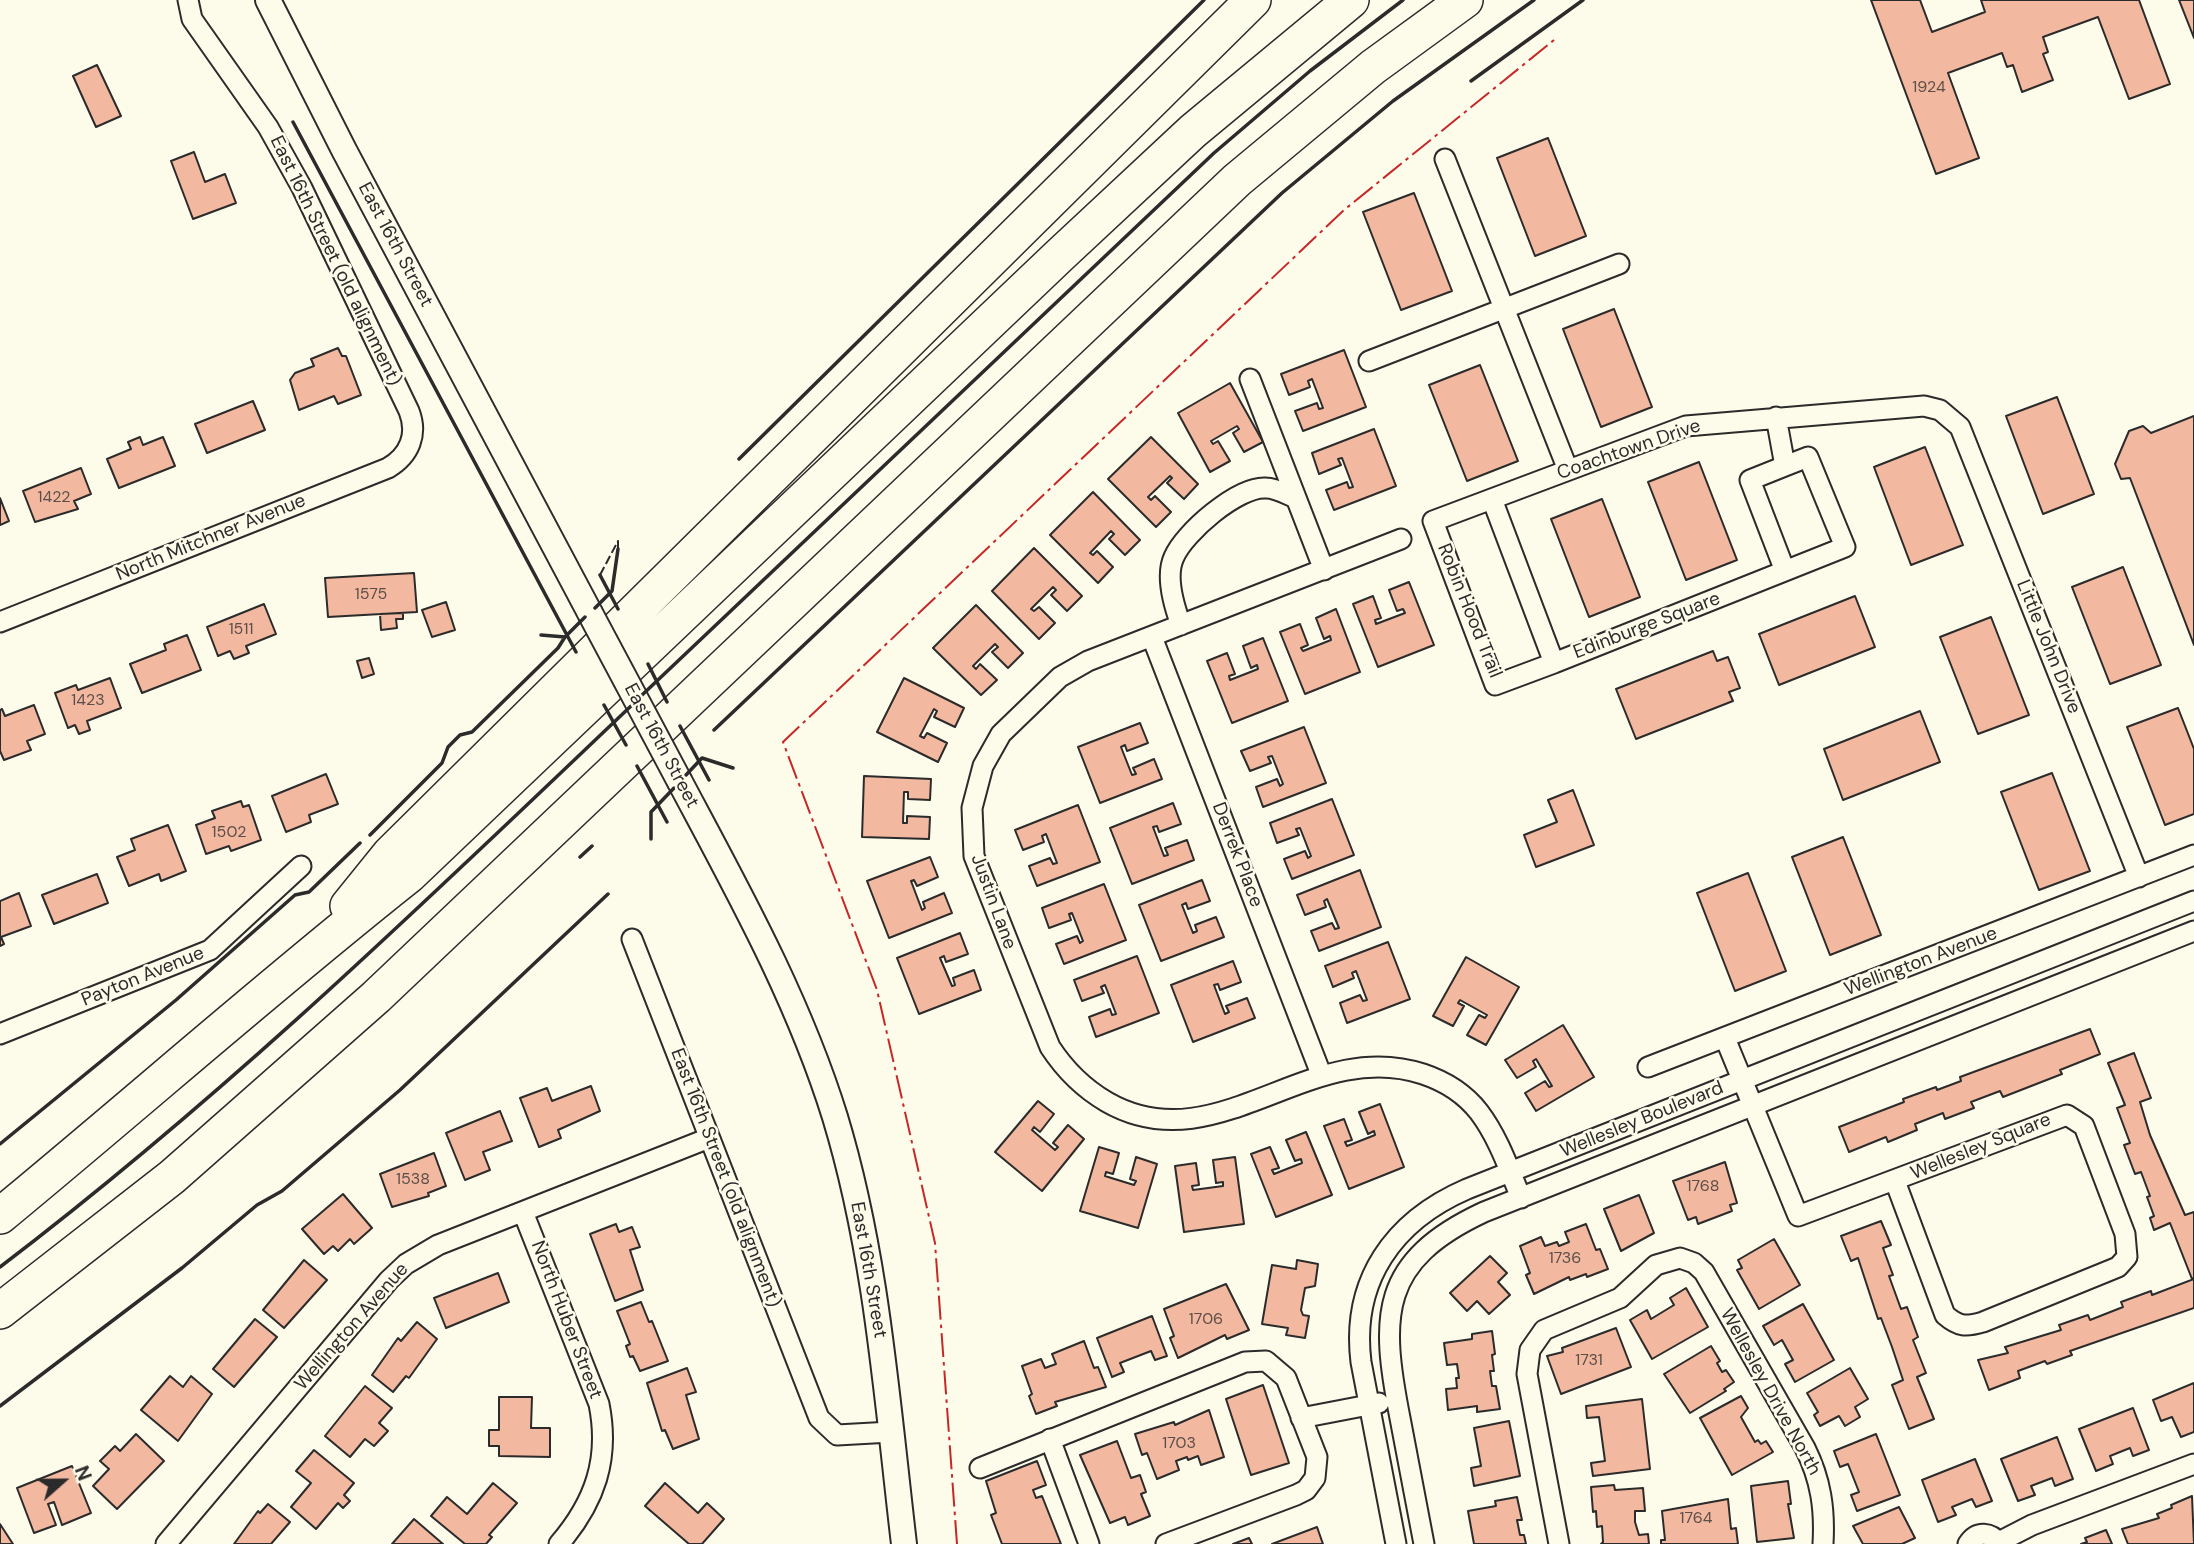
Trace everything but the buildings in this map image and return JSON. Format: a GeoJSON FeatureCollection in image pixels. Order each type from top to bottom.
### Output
{"type":"FeatureCollection","features":[{"type":"Feature","properties":{"kind":"highway"},"geometry":{"type":"LineString","coordinates":[[307,956],[390,855],[1253,0]]}},
{"type":"Feature","properties":{"kind":"highway"},"geometry":{"type":"LineString","coordinates":[[0,1216],[184,1064],[307,956],[409,875],[1193,131],[1351,0]]}},
{"type":"Feature","properties":{"kind":"highway"},"geometry":{"type":"LineString","coordinates":[[0,1311],[172,1177],[376,997],[1237,180],[1373,67],[1465,0]]}},
{"type":"Feature","properties":{"kind":"street","name":"East 16th Street"},"geometry":{"type":"LineString","coordinates":[[268,0],[344,150],[778,969],[800,1020],[835,1117],[862,1225],[873,1281],[904,1544]]}},
{"type":"Feature","properties":{"kind":"street","name":"East 16th Street (old alignment)"},"geometry":{"type":"LineString","coordinates":[[190,10],[268,127],[302,188],[409,411],[412,441]]}},
{"type":"Feature","properties":{"kind":"street"},"geometry":{"type":"LineString","coordinates":[[1446,159],[1568,470]]}},
{"type":"Feature","properties":{"kind":"street"},"geometry":{"type":"LineString","coordinates":[[1369,361],[1619,264]]}},
{"type":"Feature","properties":{"kind":"street"},"geometry":{"type":"LineString","coordinates":[[1250,379],[1324,570]]}},
{"type":"Feature","properties":{"kind":"street","name":"Coachtown Drive"},"geometry":{"type":"LineString","coordinates":[[1433,521],[1686,426],[1924,406],[1940,410],[1954,419]]}},
{"type":"Feature","properties":{"kind":"street"},"geometry":{"type":"LineString","coordinates":[[1776,417],[1785,466]]}},
{"type":"Feature","properties":{"kind":"street","name":"Little John Drive"},"geometry":{"type":"LineString","coordinates":[[1954,419],[1960,427],[2139,877]]}},
{"type":"Feature","properties":{"kind":"street","name":"North Mitchner Avenue"},"geometry":{"type":"LineString","coordinates":[[0,622],[381,471],[400,459],[412,441]]}},
{"type":"Feature","properties":{"kind":"street","name":"Edinburge Square"},"geometry":{"type":"LineString","coordinates":[[1492,499],[1554,663],[1845,548],[1808,457],[1750,480],[1786,571]]}},
{"type":"Feature","properties":{"kind":"street"},"geometry":{"type":"LineString","coordinates":[[1181,625],[1171,581],[1173,558],[1185,540],[1225,504],[1246,492],[1264,487],[1296,498]]}},
{"type":"Feature","properties":{"kind":"street","name":"Robin Hood Trail"},"geometry":{"type":"LineString","coordinates":[[1433,521],[1496,685],[1554,663]]}},
{"type":"Feature","properties":{"kind":"street","name":"Justin Lane"},"geometry":{"type":"LineString","coordinates":[[1401,539],[1069,671],[1015,718],[1001,734],[983,766],[972,808],[973,847],[981,875],[1051,1047],[1068,1071],[1098,1097],[1133,1114],[1161,1120],[1192,1119],[1221,1113],[1321,1074],[1355,1066],[1391,1066],[1441,1081],[1478,1110],[1494,1136],[1521,1198]]}},
{"type":"Feature","properties":{"kind":"street","name":"Derrek Place"},"geometry":{"type":"LineString","coordinates":[[1152,637],[1321,1074]]}},
{"type":"Feature","properties":{"kind":"street","name":"Wellington Avenue"},"geometry":{"type":"LineString","coordinates":[[1647,1068],[2194,855]]}},
{"type":"Feature","properties":{"kind":"street","name":"Payton Avenue"},"geometry":{"type":"LineString","coordinates":[[0,1034],[211,950],[301,866]]}},
{"type":"Feature","properties":{"kind":"street","name":"Wellesley Boulevard"},"geometry":{"type":"LineString","coordinates":[[1396,1544],[1360,1350],[1360,1319],[1374,1274],[1388,1248],[1404,1228],[1439,1202],[1510,1172],[2194,901]]}},
{"type":"Feature","properties":{"kind":"street","name":"Wellesley Boulevard"},"geometry":{"type":"LineString","coordinates":[[1424,1544],[1387,1338],[1391,1308],[1403,1278],[1421,1252],[1446,1231],[1521,1198],[2194,931]]}},
{"type":"Feature","properties":{"kind":"street","name":"East 16th Street (old alignment)"},"geometry":{"type":"LineString","coordinates":[[632,939],[819,1418],[837,1436],[891,1432]]}},
{"type":"Feature","properties":{"kind":"street"},"geometry":{"type":"LineString","coordinates":[[1725,1038],[1798,1216],[1895,1181]]}},
{"type":"Feature","properties":{"kind":"street","name":"Wellesley Square"},"geometry":{"type":"LineString","coordinates":[[2067,1115],[2084,1126],[2125,1234],[2127,1256],[2118,1267],[1966,1327],[1945,1315],[1895,1181],[2067,1115]]}},
{"type":"Feature","properties":{"kind":"street","name":"Wellington Avenue"},"geometry":{"type":"LineString","coordinates":[[166,1544],[397,1272],[438,1245],[709,1138]]}},
{"type":"Feature","properties":{"kind":"street","name":"North Huber Street"},"geometry":{"type":"LineString","coordinates":[[523,1212],[599,1404],[603,1423],[603,1454],[594,1492],[563,1543]]}},
{"type":"Feature","properties":{"kind":"street","name":"Wellesley Drive North"},"geometry":{"type":"LineString","coordinates":[[1559,1544],[1527,1374],[1532,1346],[1547,1328],[1620,1298],[1656,1265],[1666,1260],[1681,1258],[1694,1262],[1704,1272],[1810,1457],[1819,1479],[1825,1514],[1823,1544]]}},
{"type":"Feature","properties":{"kind":"street"},"geometry":{"type":"LineString","coordinates":[[980,1468],[1251,1360],[1266,1361],[1286,1378],[1317,1457],[1315,1478],[1306,1490],[1166,1544]]}},
{"type":"Feature","properties":{"kind":"street"},"geometry":{"type":"LineString","coordinates":[[1301,1418],[1396,1399]]}},
{"type":"Feature","properties":{"kind":"street"},"geometry":{"type":"LineString","coordinates":[[1050,1439],[1089,1544]]}},
{"type":"Feature","properties":{"kind":"street"},"geometry":{"type":"LineString","coordinates":[[1968,1544],[1978,1535],[1985,1534],[2000,1543],[2032,1525],[2194,1464]]}},
{"type":"Feature","properties":{"kind":"fence"},"geometry":{"type":"LineString","coordinates":[[600,575],[618,541],[618,549]]}},
{"type":"Feature","properties":{"kind":"wall"},"geometry":{"type":"LineString","coordinates":[[739,459],[1204,0]]}},
{"type":"Feature","properties":{"kind":"wall"},"geometry":{"type":"LineString","coordinates":[[641,696],[1214,153],[1310,71],[1403,0]]}},
{"type":"Feature","properties":{"kind":"wall"},"geometry":{"type":"LineString","coordinates":[[714,730],[1282,193],[1393,101],[1534,0]]}},
{"type":"Feature","properties":{"kind":"wall"},"geometry":{"type":"LineString","coordinates":[[1471,81],[1583,0]]}},
{"type":"Feature","properties":{"kind":"wall"},"geometry":{"type":"LineString","coordinates":[[293,122],[576,652]]}},
{"type":"Feature","properties":{"kind":"wall"},"geometry":{"type":"LineString","coordinates":[[595,608],[612,591],[618,549]]}},
{"type":"Feature","properties":{"kind":"wall"},"geometry":{"type":"LineString","coordinates":[[600,575],[618,609]]}},
{"type":"Feature","properties":{"kind":"wall"},"geometry":{"type":"LineString","coordinates":[[541,635],[565,637],[585,617]]}},
{"type":"Feature","properties":{"kind":"wall"},"geometry":{"type":"LineString","coordinates":[[370,835],[442,763],[448,747],[460,735],[472,732],[558,648],[565,637]]}},
{"type":"Feature","properties":{"kind":"wall"},"geometry":{"type":"LineString","coordinates":[[648,664],[667,702]]}},
{"type":"Feature","properties":{"kind":"wall"},"geometry":{"type":"LineString","coordinates":[[604,705],[626,745]]}},
{"type":"Feature","properties":{"kind":"wall"},"geometry":{"type":"LineString","coordinates":[[0,1267],[83,1202],[245,1066],[401,924],[631,706]]}},
{"type":"Feature","properties":{"kind":"wall"},"geometry":{"type":"LineString","coordinates":[[680,726],[709,780]]}},
{"type":"Feature","properties":{"kind":"wall"},"geometry":{"type":"LineString","coordinates":[[686,775],[702,758],[733,768]]}},
{"type":"Feature","properties":{"kind":"wall"},"geometry":{"type":"LineString","coordinates":[[637,766],[667,822]]}},
{"type":"Feature","properties":{"kind":"wall"},"geometry":{"type":"LineString","coordinates":[[651,839],[651,812],[674,788]]}},
{"type":"Feature","properties":{"kind":"wall"},"geometry":{"type":"LineString","coordinates":[[0,1144],[176,1000],[295,895],[309,892],[360,843]]}},
{"type":"Feature","properties":{"kind":"wall"},"geometry":{"type":"LineString","coordinates":[[580,857],[592,846]]}},
{"type":"Feature","properties":{"kind":"wall"},"geometry":{"type":"LineString","coordinates":[[0,1406],[182,1268],[257,1205],[282,1191],[400,1090],[608,894]]}},
{"type":"Feature","properties":{"kind":"power"},"geometry":{"type":"LineString","coordinates":[[957,1544],[935,1243],[877,990],[783,742],[1344,210],[1554,40]]}}]}
